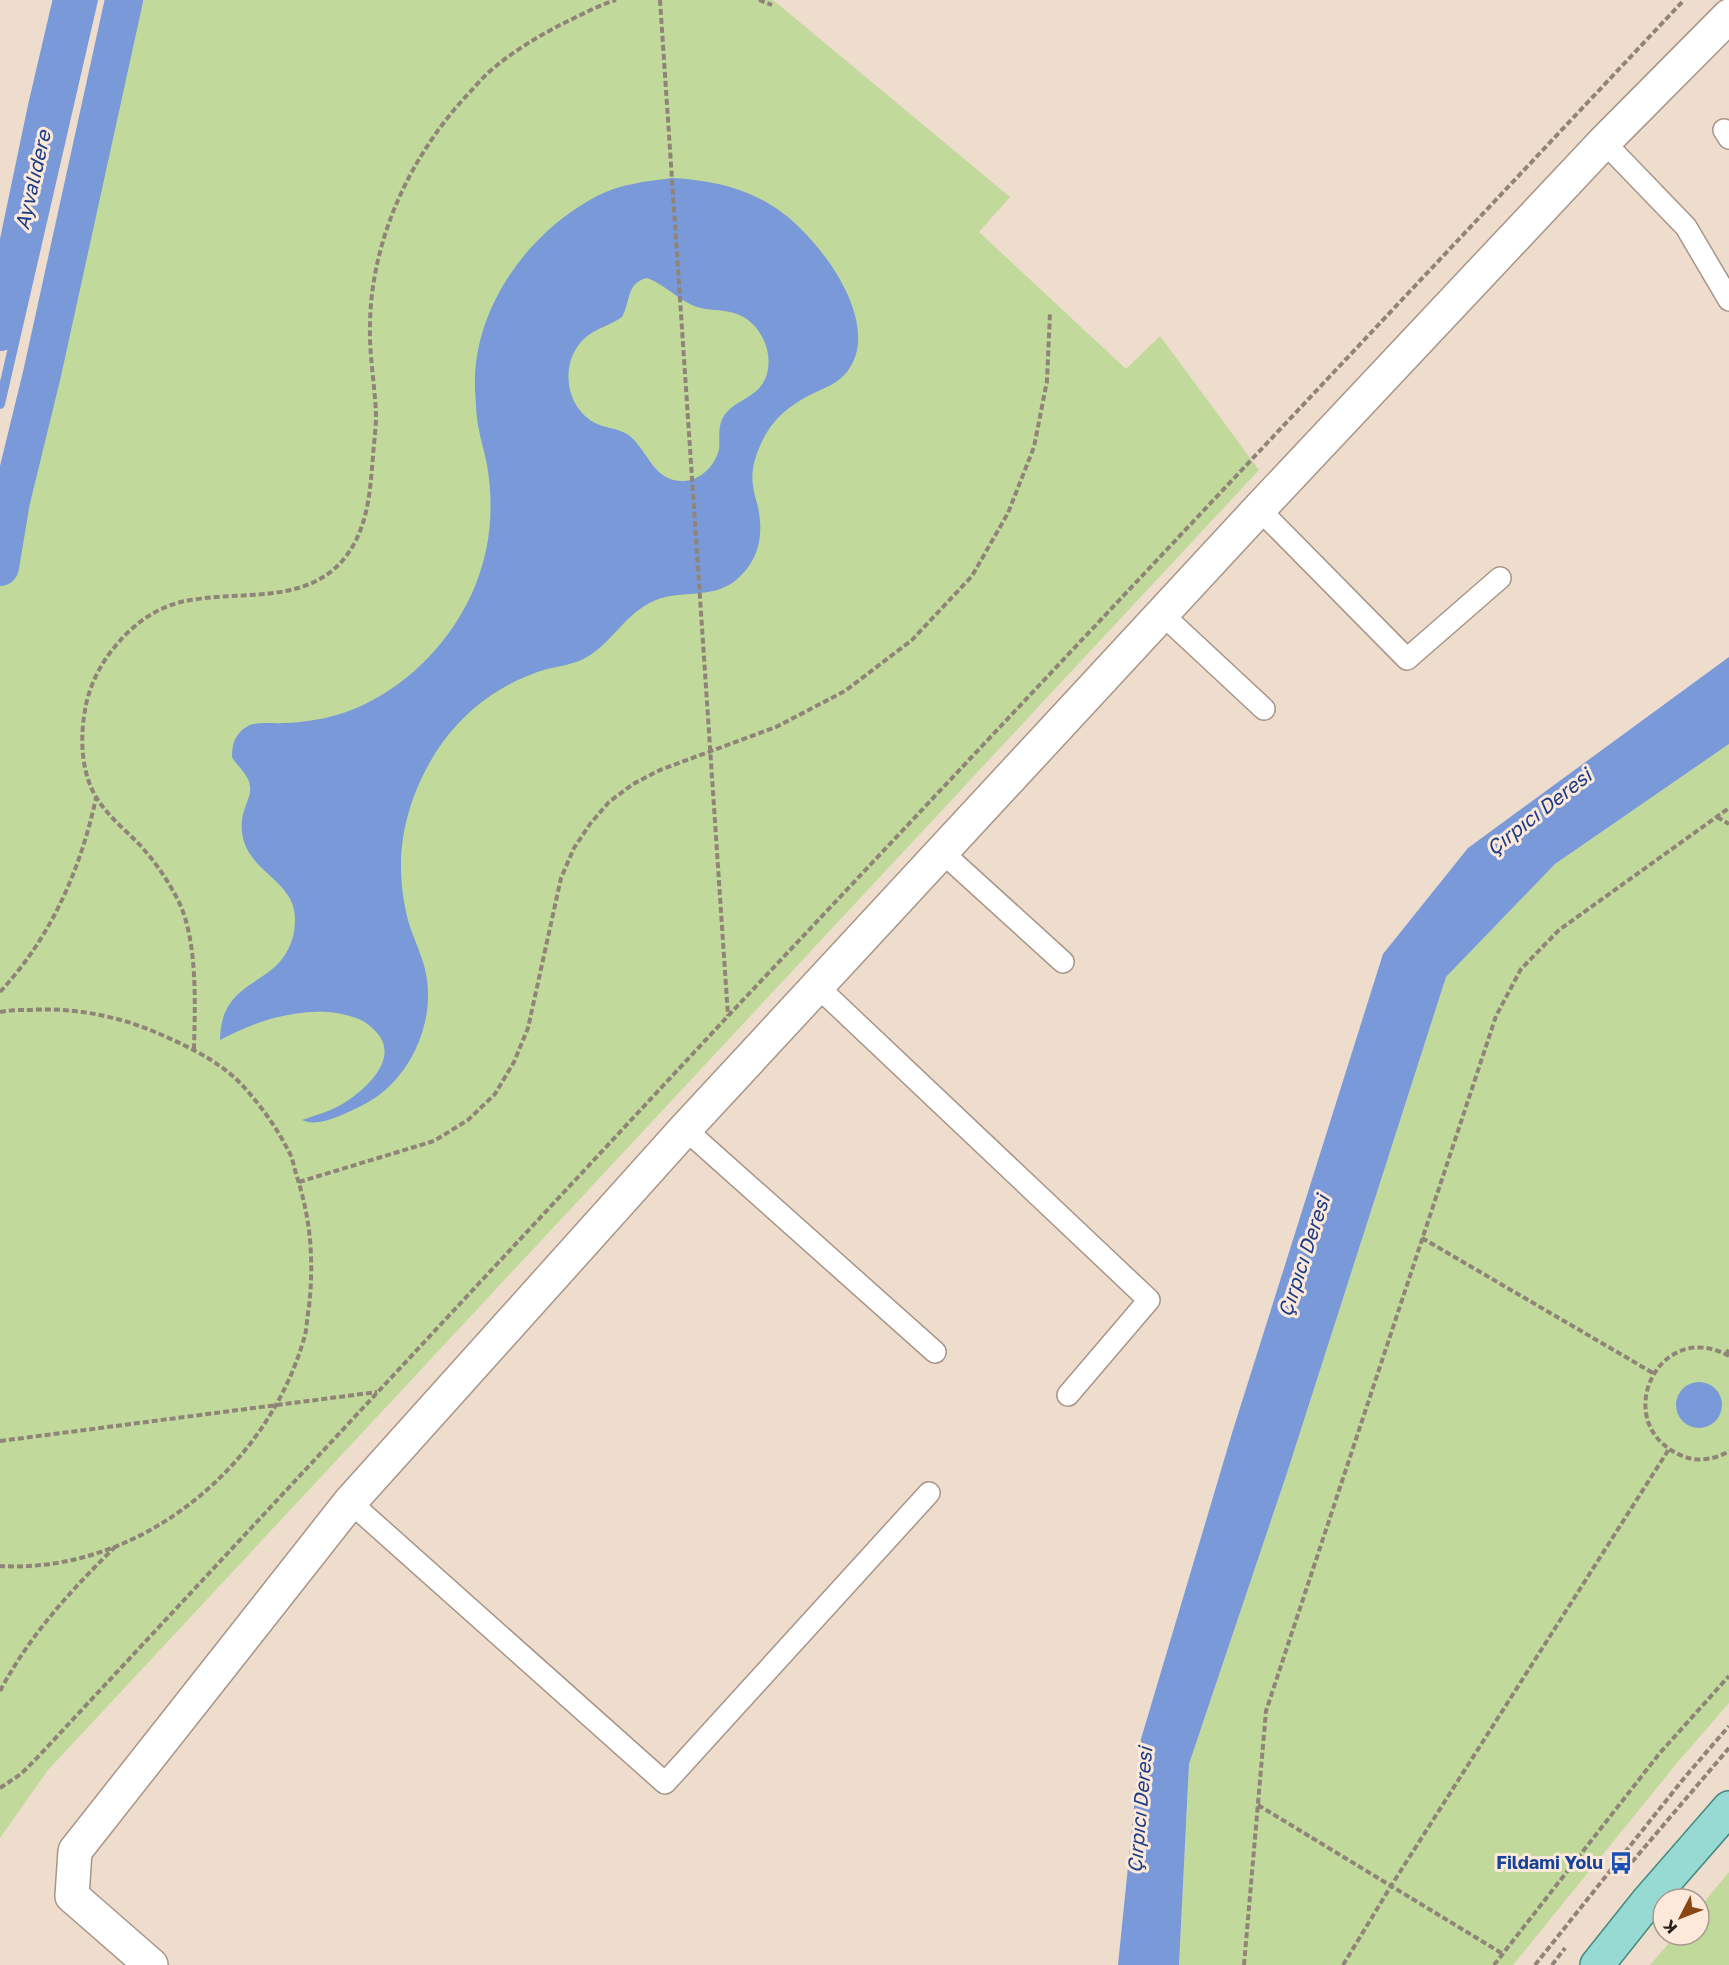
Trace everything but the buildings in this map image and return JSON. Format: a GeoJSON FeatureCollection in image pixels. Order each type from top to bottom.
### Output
{"type":"FeatureCollection","features":[{"type":"Feature","properties":{"kind":"main road"},"geometry":{"type":"LineString","coordinates":[[1597,1965],[1648,1901],[1729,1808]]}},
{"type":"Feature","properties":{"kind":"street"},"geometry":{"type":"LineString","coordinates":[[151,1965],[72,1896],[75,1851],[350,1502],[685,1129],[1162,614],[1604,142],[1729,16]]}},
{"type":"Feature","properties":{"kind":"lane"},"geometry":{"type":"LineString","coordinates":[[1604,142],[1686,227],[1729,300]]}},
{"type":"Feature","properties":{"kind":"lane"},"geometry":{"type":"LineString","coordinates":[[1260,509],[1407,659],[1500,578]]}},
{"type":"Feature","properties":{"kind":"lane"},"geometry":{"type":"LineString","coordinates":[[1162,614],[1264,709]]}},
{"type":"Feature","properties":{"kind":"lane"},"geometry":{"type":"LineString","coordinates":[[942,852],[1063,962]]}},
{"type":"Feature","properties":{"kind":"lane"},"geometry":{"type":"LineString","coordinates":[[817,986],[1149,1300],[1068,1395]]}},
{"type":"Feature","properties":{"kind":"lane"},"geometry":{"type":"LineString","coordinates":[[685,1129],[935,1352]]}},
{"type":"Feature","properties":{"kind":"lane"},"geometry":{"type":"LineString","coordinates":[[350,1502],[665,1783],[929,1493]]}},
{"type":"Feature","properties":{"kind":"path"},"geometry":{"type":"LineString","coordinates":[[194,1049],[194,972],[189,937],[180,903],[163,874],[96,797],[85,768],[83,738],[85,709],[93,682],[108,654],[127,633],[150,614],[178,603],[210,597],[274,593],[300,588],[321,579],[340,563],[356,543],[365,518],[370,491],[376,417],[369,322],[375,270],[391,217],[416,163],[451,112],[494,67],[544,33],[600,5],[616,0]]}},
{"type":"Feature","properties":{"kind":"path"},"geometry":{"type":"LineString","coordinates":[[660,0],[728,1017]]}},
{"type":"Feature","properties":{"kind":"path"},"geometry":{"type":"LineString","coordinates":[[759,0],[772,5]]}},
{"type":"Feature","properties":{"kind":"path"},"geometry":{"type":"LineString","coordinates":[[0,1788],[21,1774],[36,1759],[728,1017],[1684,0]]}},
{"type":"Feature","properties":{"kind":"path"},"geometry":{"type":"LineString","coordinates":[[299,1182],[434,1141],[468,1120],[495,1094],[514,1062],[528,1029],[561,878],[574,848],[609,802],[633,784],[660,770],[776,727],[845,691],[912,640],[972,576],[1008,513],[1034,447],[1047,381],[1050,313]]}},
{"type":"Feature","properties":{"kind":"path"},"geometry":{"type":"LineString","coordinates":[[0,992],[43,938],[58,910],[81,856],[96,797]]}},
{"type":"Feature","properties":{"kind":"path"},"geometry":{"type":"LineString","coordinates":[[1244,1965],[1266,1712],[1496,1016],[1521,969],[1559,930],[1729,808]]}},
{"type":"Feature","properties":{"kind":"path"},"geometry":{"type":"LineString","coordinates":[[1717,817],[1729,824]]}},
{"type":"Feature","properties":{"kind":"path"},"geometry":{"type":"LineString","coordinates":[[0,1012],[54,1008],[100,1015],[147,1028],[194,1049],[234,1077],[264,1112],[289,1151],[304,1198],[312,1245],[311,1289],[305,1334],[290,1378],[276,1406],[245,1451],[214,1485],[178,1513],[139,1536],[95,1554],[55,1564],[0,1566]]}},
{"type":"Feature","properties":{"kind":"path"},"geometry":{"type":"LineString","coordinates":[[1422,1238],[1653,1373]]}},
{"type":"Feature","properties":{"kind":"path"},"geometry":{"type":"LineString","coordinates":[[1729,1349],[1727,1355],[1702,1347],[1683,1350],[1666,1359],[1653,1373],[1646,1389],[1644,1407],[1648,1425],[1658,1440],[1669,1449],[1689,1458],[1707,1459],[1729,1451]]}},
{"type":"Feature","properties":{"kind":"path"},"geometry":{"type":"LineString","coordinates":[[0,1441],[379,1392]]}},
{"type":"Feature","properties":{"kind":"path"},"geometry":{"type":"LineString","coordinates":[[1343,1965],[1390,1886],[1669,1449]]}},
{"type":"Feature","properties":{"kind":"path"},"geometry":{"type":"LineString","coordinates":[[0,1691],[24,1650],[50,1616],[117,1545]]}},
{"type":"Feature","properties":{"kind":"path"},"geometry":{"type":"LineString","coordinates":[[1494,1965],[1659,1754],[1729,1676]]}},
{"type":"Feature","properties":{"kind":"path"},"geometry":{"type":"LineString","coordinates":[[1535,1965],[1685,1777],[1729,1726]]}},
{"type":"Feature","properties":{"kind":"path"},"geometry":{"type":"LineString","coordinates":[[1258,1805],[1503,1954]]}},
{"type":"Feature","properties":{"kind":"green space"},"geometry":{"type":"Polygon","coordinates":[[[124,0],[773,0],[1010,197],[979,232],[1126,369],[1160,336],[1259,470],[48,1770],[0,1838],[0,567],[11,501],[42,374],[124,0]]]}},
{"type":"Feature","properties":{"kind":"green space"},"geometry":{"type":"Polygon","coordinates":[[[1729,744],[1729,1703],[1677,1763],[1513,1965],[1179,1965],[1189,1764],[1287,1473],[1446,977],[1555,864],[1729,744]]]}},
{"type":"Feature","properties":{"kind":"green space"},"geometry":{"type":"Polygon","coordinates":[[[1729,1872],[1729,1965],[1650,1965],[1666,1947],[1711,1947],[1711,1894],[1729,1872]]]}},
{"type":"Feature","properties":{"kind":"water"},"geometry":{"type":"Polygon","coordinates":[[[672,178],[698,180],[748,193],[788,217],[824,256],[840,279],[858,328],[857,351],[847,372],[840,379],[788,409],[764,437],[756,456],[752,476],[760,518],[760,538],[750,565],[735,581],[716,590],[666,597],[645,605],[587,657],[531,674],[488,697],[452,730],[442,743],[425,771],[412,802],[407,817],[402,850],[401,874],[405,905],[427,980],[428,999],[421,1036],[404,1070],[377,1097],[331,1119],[316,1122],[302,1120],[344,1103],[361,1090],[377,1073],[385,1054],[376,1031],[356,1018],[339,1013],[304,1012],[286,1015],[251,1025],[220,1040],[223,1020],[229,1005],[238,994],[282,959],[291,942],[295,925],[293,907],[289,897],[260,867],[245,844],[242,822],[250,787],[246,775],[232,757],[235,739],[240,732],[252,724],[292,723],[320,719],[370,702],[414,672],[450,632],[475,586],[485,556],[490,526],[489,480],[478,425],[475,389],[477,359],[483,330],[494,302],[509,276],[527,252],[548,230],[572,211],[597,196],[615,189],[672,178]],[[647,278],[640,280],[632,288],[622,317],[590,334],[578,346],[569,367],[570,391],[581,412],[600,425],[622,431],[631,437],[659,472],[674,480],[690,480],[701,475],[714,461],[719,449],[720,425],[724,415],[759,389],[763,383],[769,362],[768,352],[759,332],[744,317],[694,306],[647,278]]]}},
{"type":"Feature","properties":{"kind":"water","name":"Çırpıcı Deresi"},"geometry":{"type":"Polygon","coordinates":[[[1729,657],[1729,744],[1555,864],[1446,977],[1287,1473],[1189,1764],[1179,1965],[1118,1965],[1141,1739],[1233,1430],[1383,954],[1468,848],[1729,657]]]}},
{"type":"Feature","properties":{"kind":"water"},"geometry":{"type":"Polygon","coordinates":[[[1699,1382],[1715,1389],[1722,1405],[1715,1421],[1699,1428],[1683,1421],[1676,1405],[1683,1389],[1699,1382]]]}},
{"type":"Feature","properties":{"kind":"waterway"},"geometry":{"type":"LineString","coordinates":[[0,332],[72,0]]}},
{"type":"Feature","properties":{"kind":"waterway","name":"Ayvalıdere"},"geometry":{"type":"LineString","coordinates":[[0,404],[93,0]]}},
{"type":"Feature","properties":{"kind":"waterway"},"geometry":{"type":"LineString","coordinates":[[0,567],[11,501],[42,374],[124,0]]}},
{"type":"Feature","properties":{"kind":"place","name":"Fildami Yolu"},"geometry":{"type":"Point","coordinates":[1621,1863]}}]}
